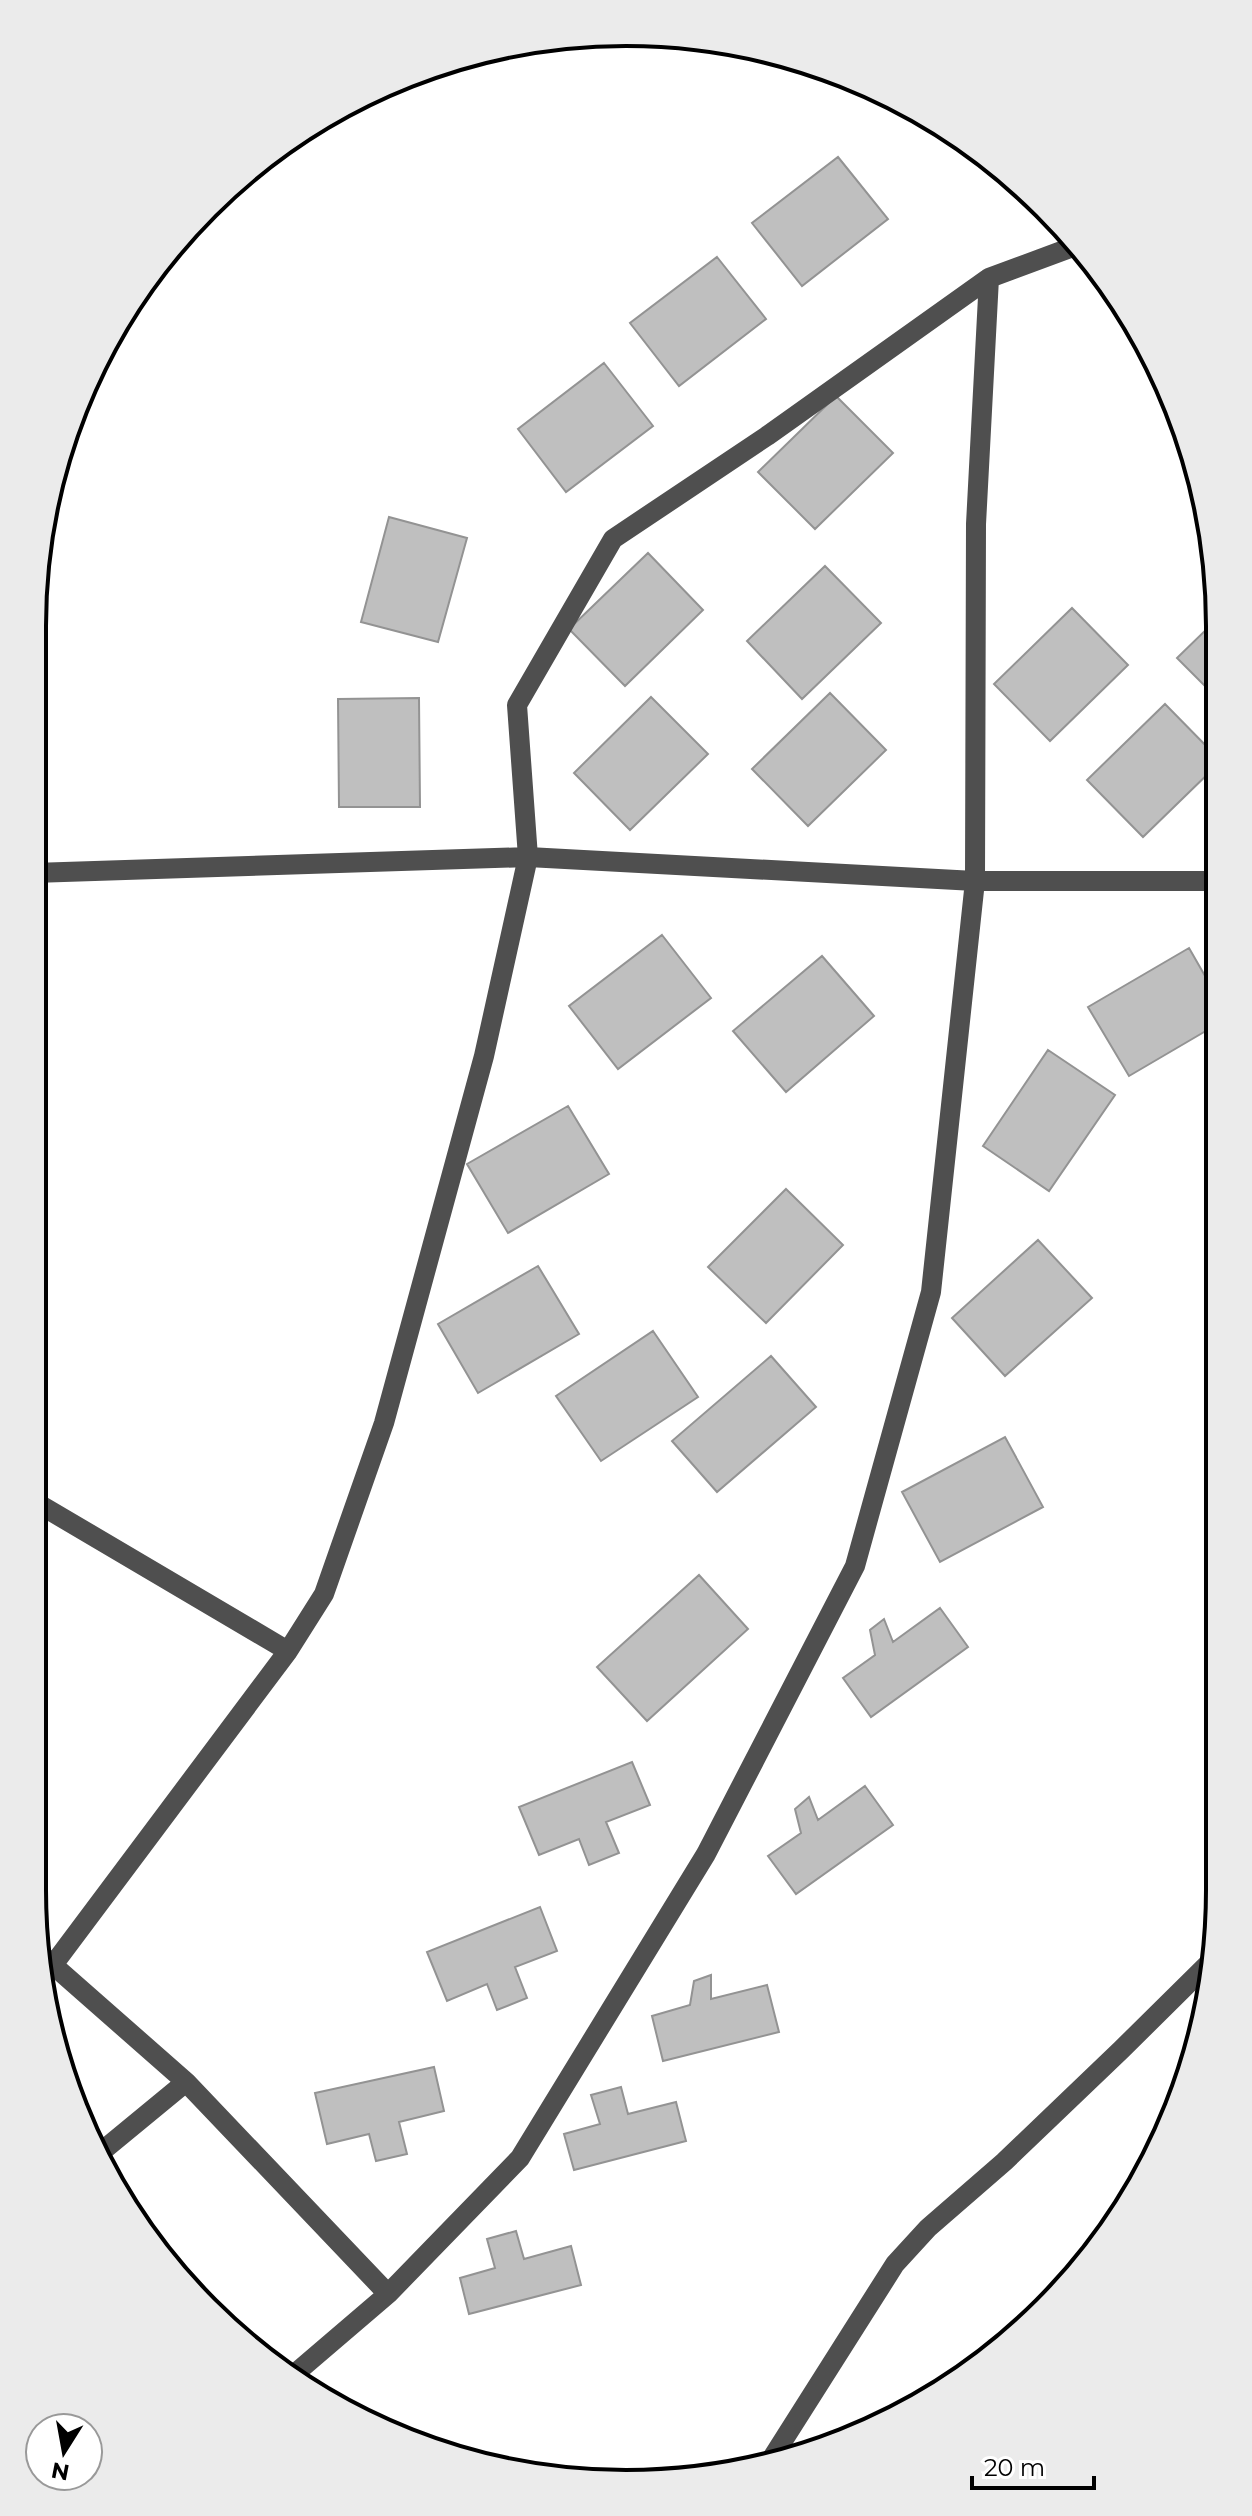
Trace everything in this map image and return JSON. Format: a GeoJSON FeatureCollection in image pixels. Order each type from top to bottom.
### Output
{"type":"FeatureCollection","features":[{"type":"Feature","properties":{"kind":"lane"},"geometry":{"type":"LineString","coordinates":[[50,1958],[288,1651],[324,1594],[384,1423],[484,1056],[528,857],[517,705],[613,539],[767,436],[989,278],[1066,249]]}},
{"type":"Feature","properties":{"kind":"lane"},"geometry":{"type":"LineString","coordinates":[[300,2369],[388,2294],[520,2158],[706,1854],[855,1566],[931,1292],[975,881],[976,524],[989,278]]}},
{"type":"Feature","properties":{"kind":"lane"},"geometry":{"type":"LineString","coordinates":[[46,873],[528,857],[975,881],[1206,881]]}},
{"type":"Feature","properties":{"kind":"lane"},"geometry":{"type":"LineString","coordinates":[[46,1508],[288,1651]]}},
{"type":"Feature","properties":{"kind":"lane"},"geometry":{"type":"LineString","coordinates":[[51,1963],[186,2082],[388,2294]]}},
{"type":"Feature","properties":{"kind":"lane"},"geometry":{"type":"LineString","coordinates":[[777,2450],[895,2264],[928,2228],[1004,2162],[1200,1972]]}},
{"type":"Feature","properties":{"kind":"lane"},"geometry":{"type":"LineString","coordinates":[[106,2148],[186,2082]]}},
{"type":"Feature","properties":{"kind":"building"},"geometry":{"type":"Polygon","coordinates":[[[838,157],[888,219],[802,286],[752,223],[838,157]]]}},
{"type":"Feature","properties":{"kind":"building"},"geometry":{"type":"Polygon","coordinates":[[[717,257],[766,319],[679,386],[630,323],[717,257]]]}},
{"type":"Feature","properties":{"kind":"building"},"geometry":{"type":"Polygon","coordinates":[[[604,363],[653,426],[566,492],[518,429],[604,363]]]}},
{"type":"Feature","properties":{"kind":"building"},"geometry":{"type":"Polygon","coordinates":[[[836,396],[893,453],[815,529],[758,472],[836,396]]]}},
{"type":"Feature","properties":{"kind":"building"},"geometry":{"type":"Polygon","coordinates":[[[389,517],[467,538],[438,642],[361,622],[389,517]]]}},
{"type":"Feature","properties":{"kind":"building"},"geometry":{"type":"Polygon","coordinates":[[[648,553],[703,610],[625,686],[569,629],[648,553]]]}},
{"type":"Feature","properties":{"kind":"building"},"geometry":{"type":"Polygon","coordinates":[[[825,566],[881,623],[802,699],[747,641],[825,566]]]}},
{"type":"Feature","properties":{"kind":"building"},"geometry":{"type":"Polygon","coordinates":[[[1072,608],[1128,665],[1050,741],[994,684],[1072,608]]]}},
{"type":"Feature","properties":{"kind":"building"},"geometry":{"type":"Polygon","coordinates":[[[1206,630],[1206,687],[1177,658],[1206,630]]]}},
{"type":"Feature","properties":{"kind":"building"},"geometry":{"type":"Polygon","coordinates":[[[830,693],[886,750],[808,826],[752,769],[830,693]]]}},
{"type":"Feature","properties":{"kind":"building"},"geometry":{"type":"Polygon","coordinates":[[[651,697],[708,754],[630,830],[574,773],[651,697]]]}},
{"type":"Feature","properties":{"kind":"building"},"geometry":{"type":"Polygon","coordinates":[[[419,698],[420,807],[339,807],[338,699],[419,698]]]}},
{"type":"Feature","properties":{"kind":"building"},"geometry":{"type":"Polygon","coordinates":[[[1165,704],[1206,746],[1206,776],[1143,837],[1087,780],[1165,704]]]}},
{"type":"Feature","properties":{"kind":"building"},"geometry":{"type":"Polygon","coordinates":[[[662,935],[711,998],[618,1069],[569,1006],[662,935]]]}},
{"type":"Feature","properties":{"kind":"building"},"geometry":{"type":"Polygon","coordinates":[[[1189,948],[1206,978],[1206,1031],[1129,1076],[1088,1007],[1189,948]]]}},
{"type":"Feature","properties":{"kind":"building"},"geometry":{"type":"Polygon","coordinates":[[[822,956],[874,1016],[786,1092],[733,1031],[822,956]]]}},
{"type":"Feature","properties":{"kind":"building"},"geometry":{"type":"Polygon","coordinates":[[[1048,1050],[1115,1095],[1049,1191],[983,1146],[1048,1050]]]}},
{"type":"Feature","properties":{"kind":"building"},"geometry":{"type":"Polygon","coordinates":[[[568,1106],[609,1174],[508,1233],[467,1164],[568,1106]]]}},
{"type":"Feature","properties":{"kind":"building"},"geometry":{"type":"Polygon","coordinates":[[[786,1189],[843,1245],[766,1323],[708,1267],[786,1189]]]}},
{"type":"Feature","properties":{"kind":"building"},"geometry":{"type":"Polygon","coordinates":[[[1038,1240],[1092,1298],[1005,1376],[952,1318],[1038,1240]]]}},
{"type":"Feature","properties":{"kind":"building"},"geometry":{"type":"Polygon","coordinates":[[[538,1266],[579,1334],[478,1393],[438,1324],[538,1266]]]}},
{"type":"Feature","properties":{"kind":"building"},"geometry":{"type":"Polygon","coordinates":[[[653,1331],[698,1397],[601,1461],[556,1396],[653,1331]]]}},
{"type":"Feature","properties":{"kind":"building"},"geometry":{"type":"Polygon","coordinates":[[[771,1356],[816,1407],[717,1492],[672,1441],[771,1356]]]}},
{"type":"Feature","properties":{"kind":"building"},"geometry":{"type":"Polygon","coordinates":[[[1005,1437],[1043,1507],[940,1562],[902,1492],[1005,1437]]]}},
{"type":"Feature","properties":{"kind":"building"},"geometry":{"type":"Polygon","coordinates":[[[699,1575],[748,1629],[647,1721],[597,1667],[699,1575]]]}},
{"type":"Feature","properties":{"kind":"building"},"geometry":{"type":"Polygon","coordinates":[[[940,1608],[968,1647],[871,1717],[843,1678],[875,1655],[870,1630],[884,1619],[893,1642],[940,1608]]]}},
{"type":"Feature","properties":{"kind":"building"},"geometry":{"type":"Polygon","coordinates":[[[632,1762],[650,1805],[606,1822],[619,1853],[589,1865],[579,1839],[539,1855],[519,1807],[632,1762]]]}},
{"type":"Feature","properties":{"kind":"building"},"geometry":{"type":"Polygon","coordinates":[[[865,1786],[893,1825],[796,1894],[768,1856],[801,1833],[795,1809],[809,1797],[818,1820],[865,1786]]]}},
{"type":"Feature","properties":{"kind":"building"},"geometry":{"type":"Polygon","coordinates":[[[540,1907],[557,1951],[515,1967],[527,1998],[497,2010],[487,1984],[447,2001],[427,1952],[540,1907]]]}},
{"type":"Feature","properties":{"kind":"building"},"geometry":{"type":"Polygon","coordinates":[[[711,1975],[711,1999],[767,1985],[779,2032],[663,2061],[652,2016],[690,2005],[694,1981],[711,1975]]]}},
{"type":"Feature","properties":{"kind":"building"},"geometry":{"type":"Polygon","coordinates":[[[434,2067],[444,2111],[399,2122],[407,2154],[376,2161],[369,2134],[327,2144],[315,2093],[434,2067]]]}},
{"type":"Feature","properties":{"kind":"building"},"geometry":{"type":"Polygon","coordinates":[[[621,2087],[628,2114],[676,2102],[686,2141],[574,2170],[564,2134],[600,2124],[591,2095],[621,2087]]]}},
{"type":"Feature","properties":{"kind":"building"},"geometry":{"type":"Polygon","coordinates":[[[516,2231],[524,2259],[571,2246],[581,2285],[469,2314],[460,2278],[495,2268],[487,2239],[516,2231]]]}}]}
